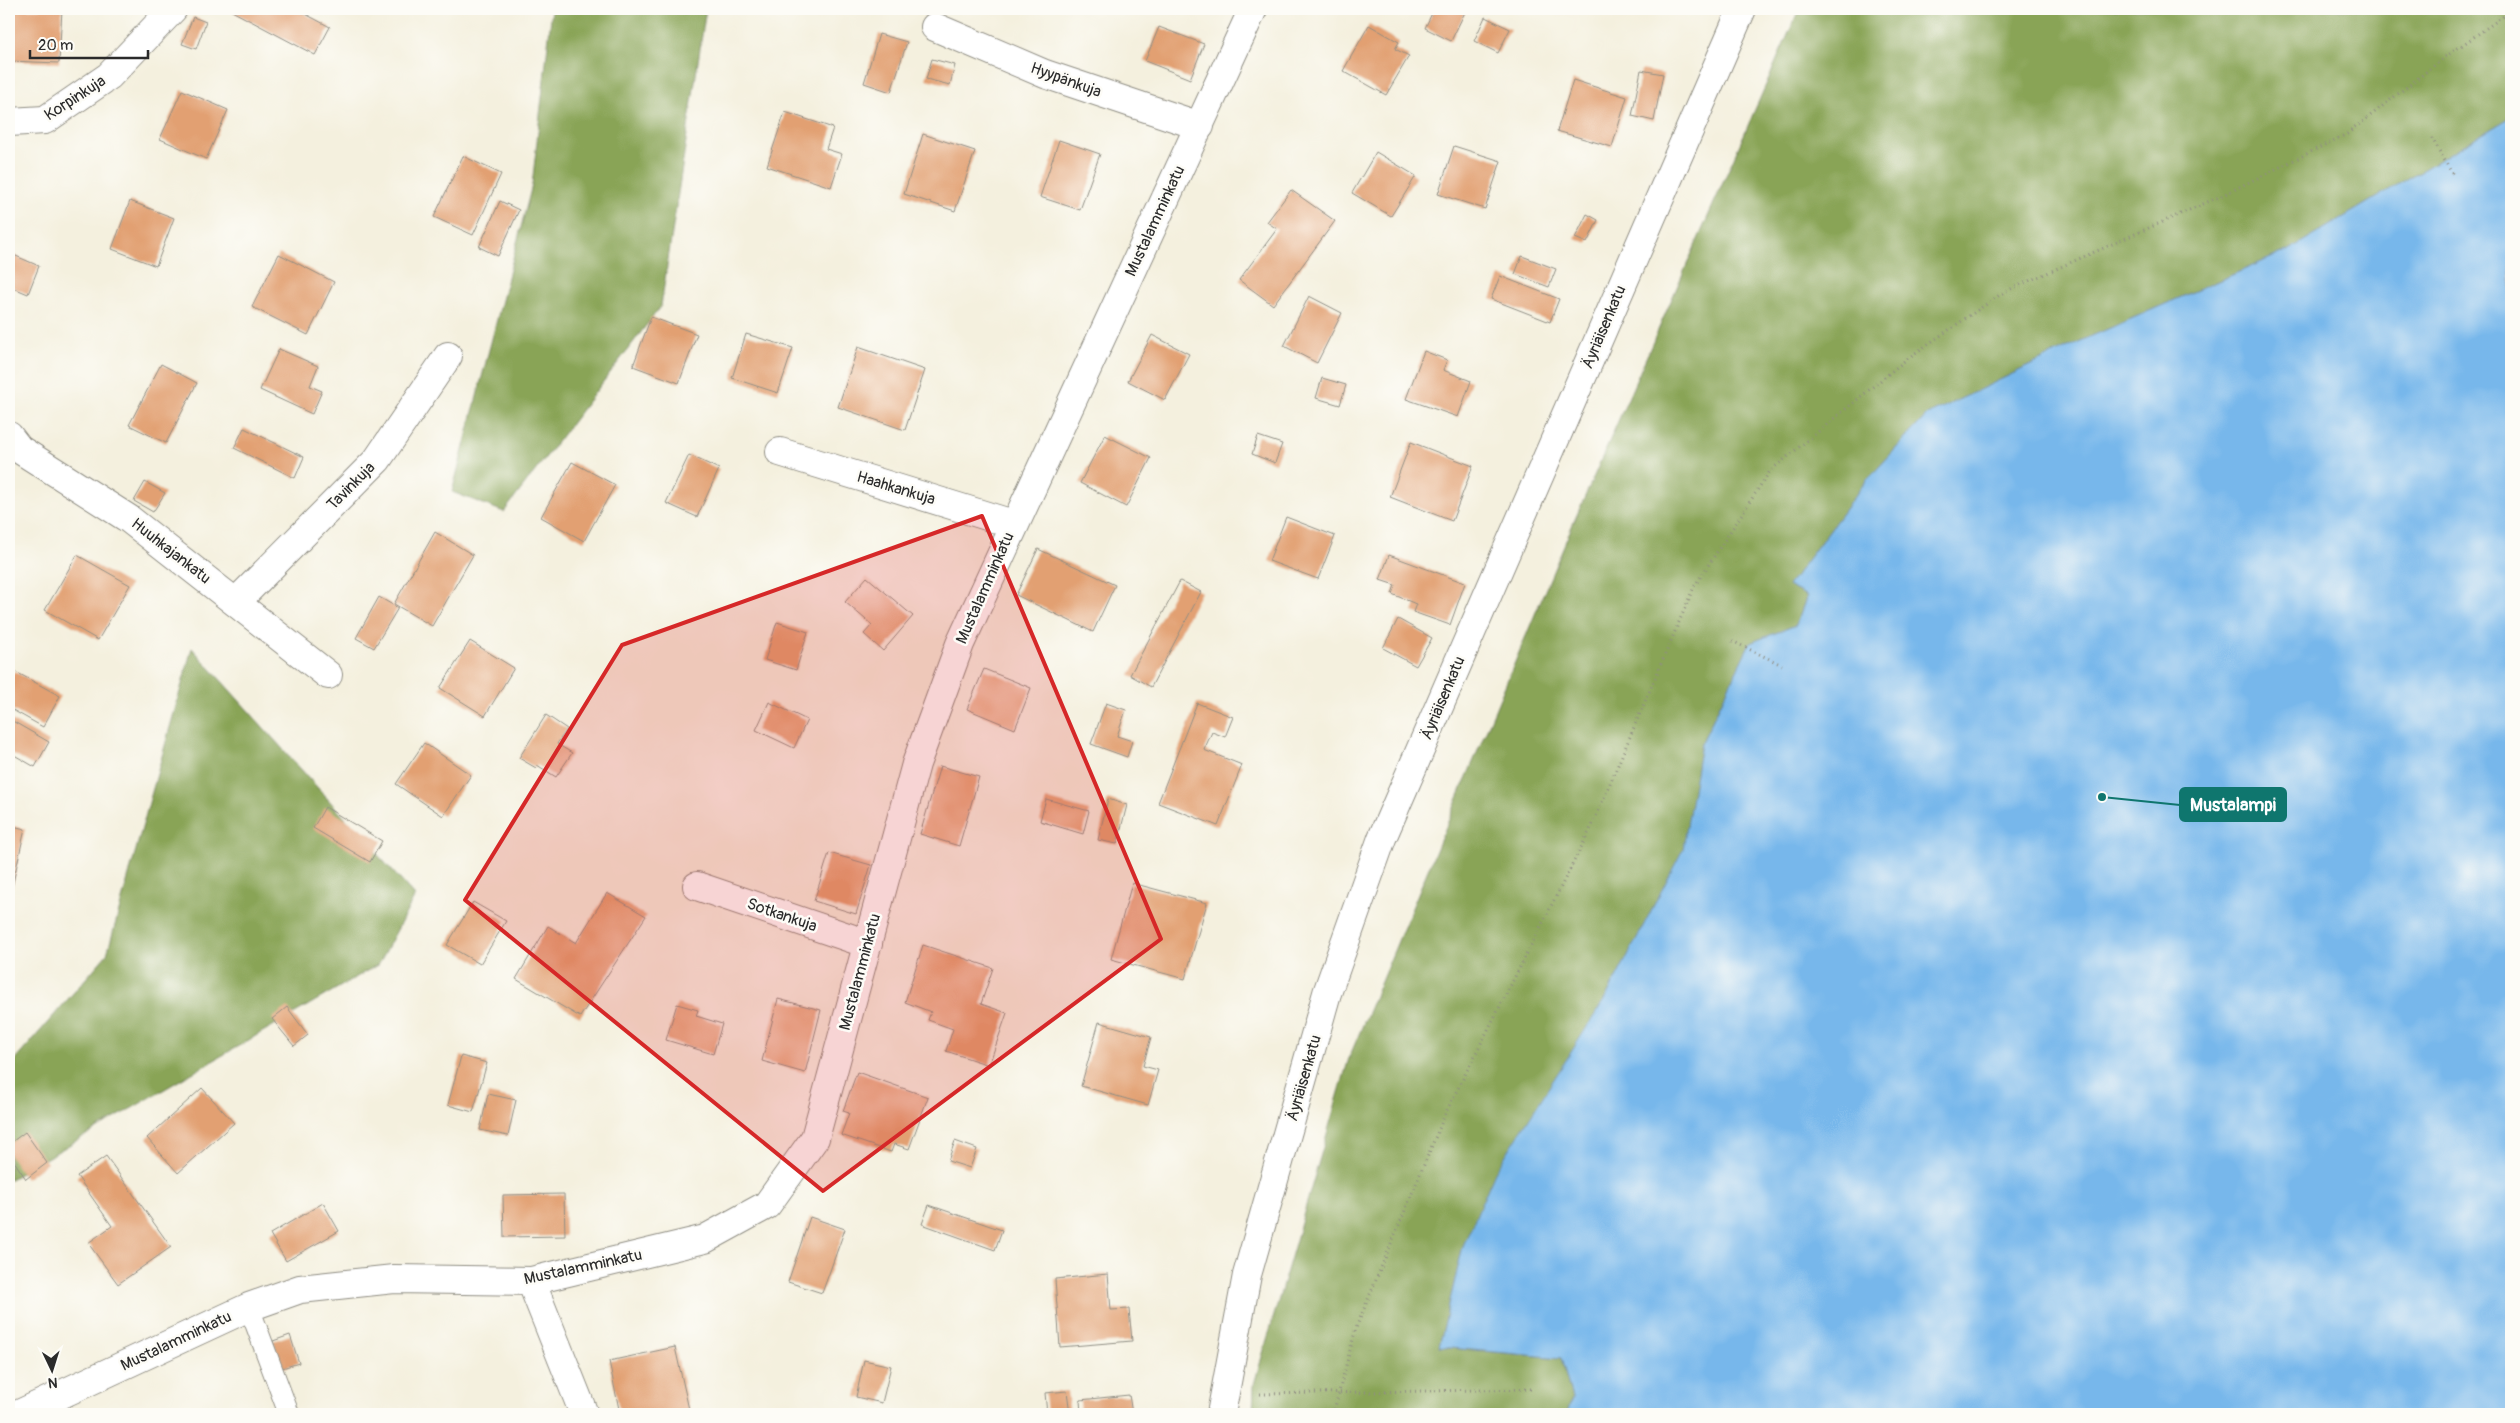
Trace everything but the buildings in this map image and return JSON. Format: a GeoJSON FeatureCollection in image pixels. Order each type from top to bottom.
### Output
{"type":"FeatureCollection","features":[{"type":"Feature","properties":{"kind":"street","name":"Korpinkuja"},"geometry":{"type":"LineString","coordinates":[[9,122],[45,120],[109,76],[173,9]]}},
{"type":"Feature","properties":{"kind":"street","name":"Mustalamminkatu"},"geometry":{"type":"LineString","coordinates":[[19,1414],[249,1307],[300,1289],[394,1279],[531,1281],[706,1239],[767,1205],[815,1138],[916,764],[960,644],[1013,524],[1253,9]]}},
{"type":"Feature","properties":{"kind":"street","name":"Äyriäisenkatu"},"geometry":{"type":"LineString","coordinates":[[1223,1404],[1247,1275],[1327,993],[1382,838],[1742,9]]}},
{"type":"Feature","properties":{"kind":"street","name":"Hyypänkuja"},"geometry":{"type":"LineString","coordinates":[[935,27],[1045,74],[1200,126]]}},
{"type":"Feature","properties":{"kind":"street","name":"Tavinkuja"},"geometry":{"type":"LineString","coordinates":[[236,602],[377,460],[448,356]]}},
{"type":"Feature","properties":{"kind":"street","name":"Huuhkajankatu"},"geometry":{"type":"LineString","coordinates":[[12,448],[129,519],[328,674]]}},
{"type":"Feature","properties":{"kind":"street","name":"Haahkankuja"},"geometry":{"type":"LineString","coordinates":[[780,452],[1013,524]]}},
{"type":"Feature","properties":{"kind":"street","name":"Sotkankuja"},"geometry":{"type":"LineString","coordinates":[[697,886],[868,944]]}},
{"type":"Feature","properties":{"kind":"street"},"geometry":{"type":"LineString","coordinates":[[531,1281],[584,1414]]}},
{"type":"Feature","properties":{"kind":"lane"},"geometry":{"type":"LineString","coordinates":[[249,1307],[289,1414]]}},
{"type":"Feature","properties":{"kind":"path"},"geometry":{"type":"LineString","coordinates":[[1333,1414],[1356,1328],[1446,1112],[1591,828],[1694,587],[1770,472],[1908,358],[2004,292],[2221,196],[2347,134],[2446,57],[2511,11]]}},
{"type":"Feature","properties":{"kind":"path"},"geometry":{"type":"LineString","coordinates":[[2432,138],[2454,177]]}},
{"type":"Feature","properties":{"kind":"path"},"geometry":{"type":"LineString","coordinates":[[1732,641],[1782,664]]}},
{"type":"Feature","properties":{"kind":"path"},"geometry":{"type":"LineString","coordinates":[[1223,1404],[1338,1394],[1532,1389]]}},
{"type":"Feature","properties":{"kind":"highlighted area"},"geometry":{"type":"Polygon","coordinates":[[[982,516],[1161,939],[823,1191],[465,900],[622,645],[982,516]]]}},
{"type":"Feature","properties":{"kind":"green space"},"geometry":{"type":"Polygon","coordinates":[[[552,9],[706,9],[661,306],[504,512],[452,492],[532,185],[552,9]]]}},
{"type":"Feature","properties":{"kind":"green space"},"geometry":{"type":"Polygon","coordinates":[[[1827,9],[2511,9],[2511,117],[2287,251],[2085,339],[1927,415],[1866,481],[1788,586],[1807,596],[1796,625],[1750,643],[1701,744],[1684,849],[1608,994],[1463,1246],[1439,1347],[1561,1358],[1572,1398],[1567,1414],[1253,1414],[1254,1384],[1349,1058],[1572,526],[1797,14],[1827,9]]]}},
{"type":"Feature","properties":{"kind":"green space"},"geometry":{"type":"Polygon","coordinates":[[[192,648],[415,896],[379,964],[9,1180],[9,1067],[107,954],[192,648]]]}},
{"type":"Feature","properties":{"kind":"water"},"geometry":{"type":"Polygon","coordinates":[[[2511,117],[2511,1414],[1567,1414],[1572,1398],[1561,1358],[1439,1347],[1463,1246],[1495,1172],[1608,994],[1683,849],[1701,744],[1750,643],[1796,625],[1807,596],[1788,586],[1866,481],[1927,415],[2085,339],[2287,251],[2511,117]]]}},
{"type":"Feature","properties":{"kind":"place","name":"Mustalampi"},"geometry":{"type":"Point","coordinates":[2102,797]}}]}
